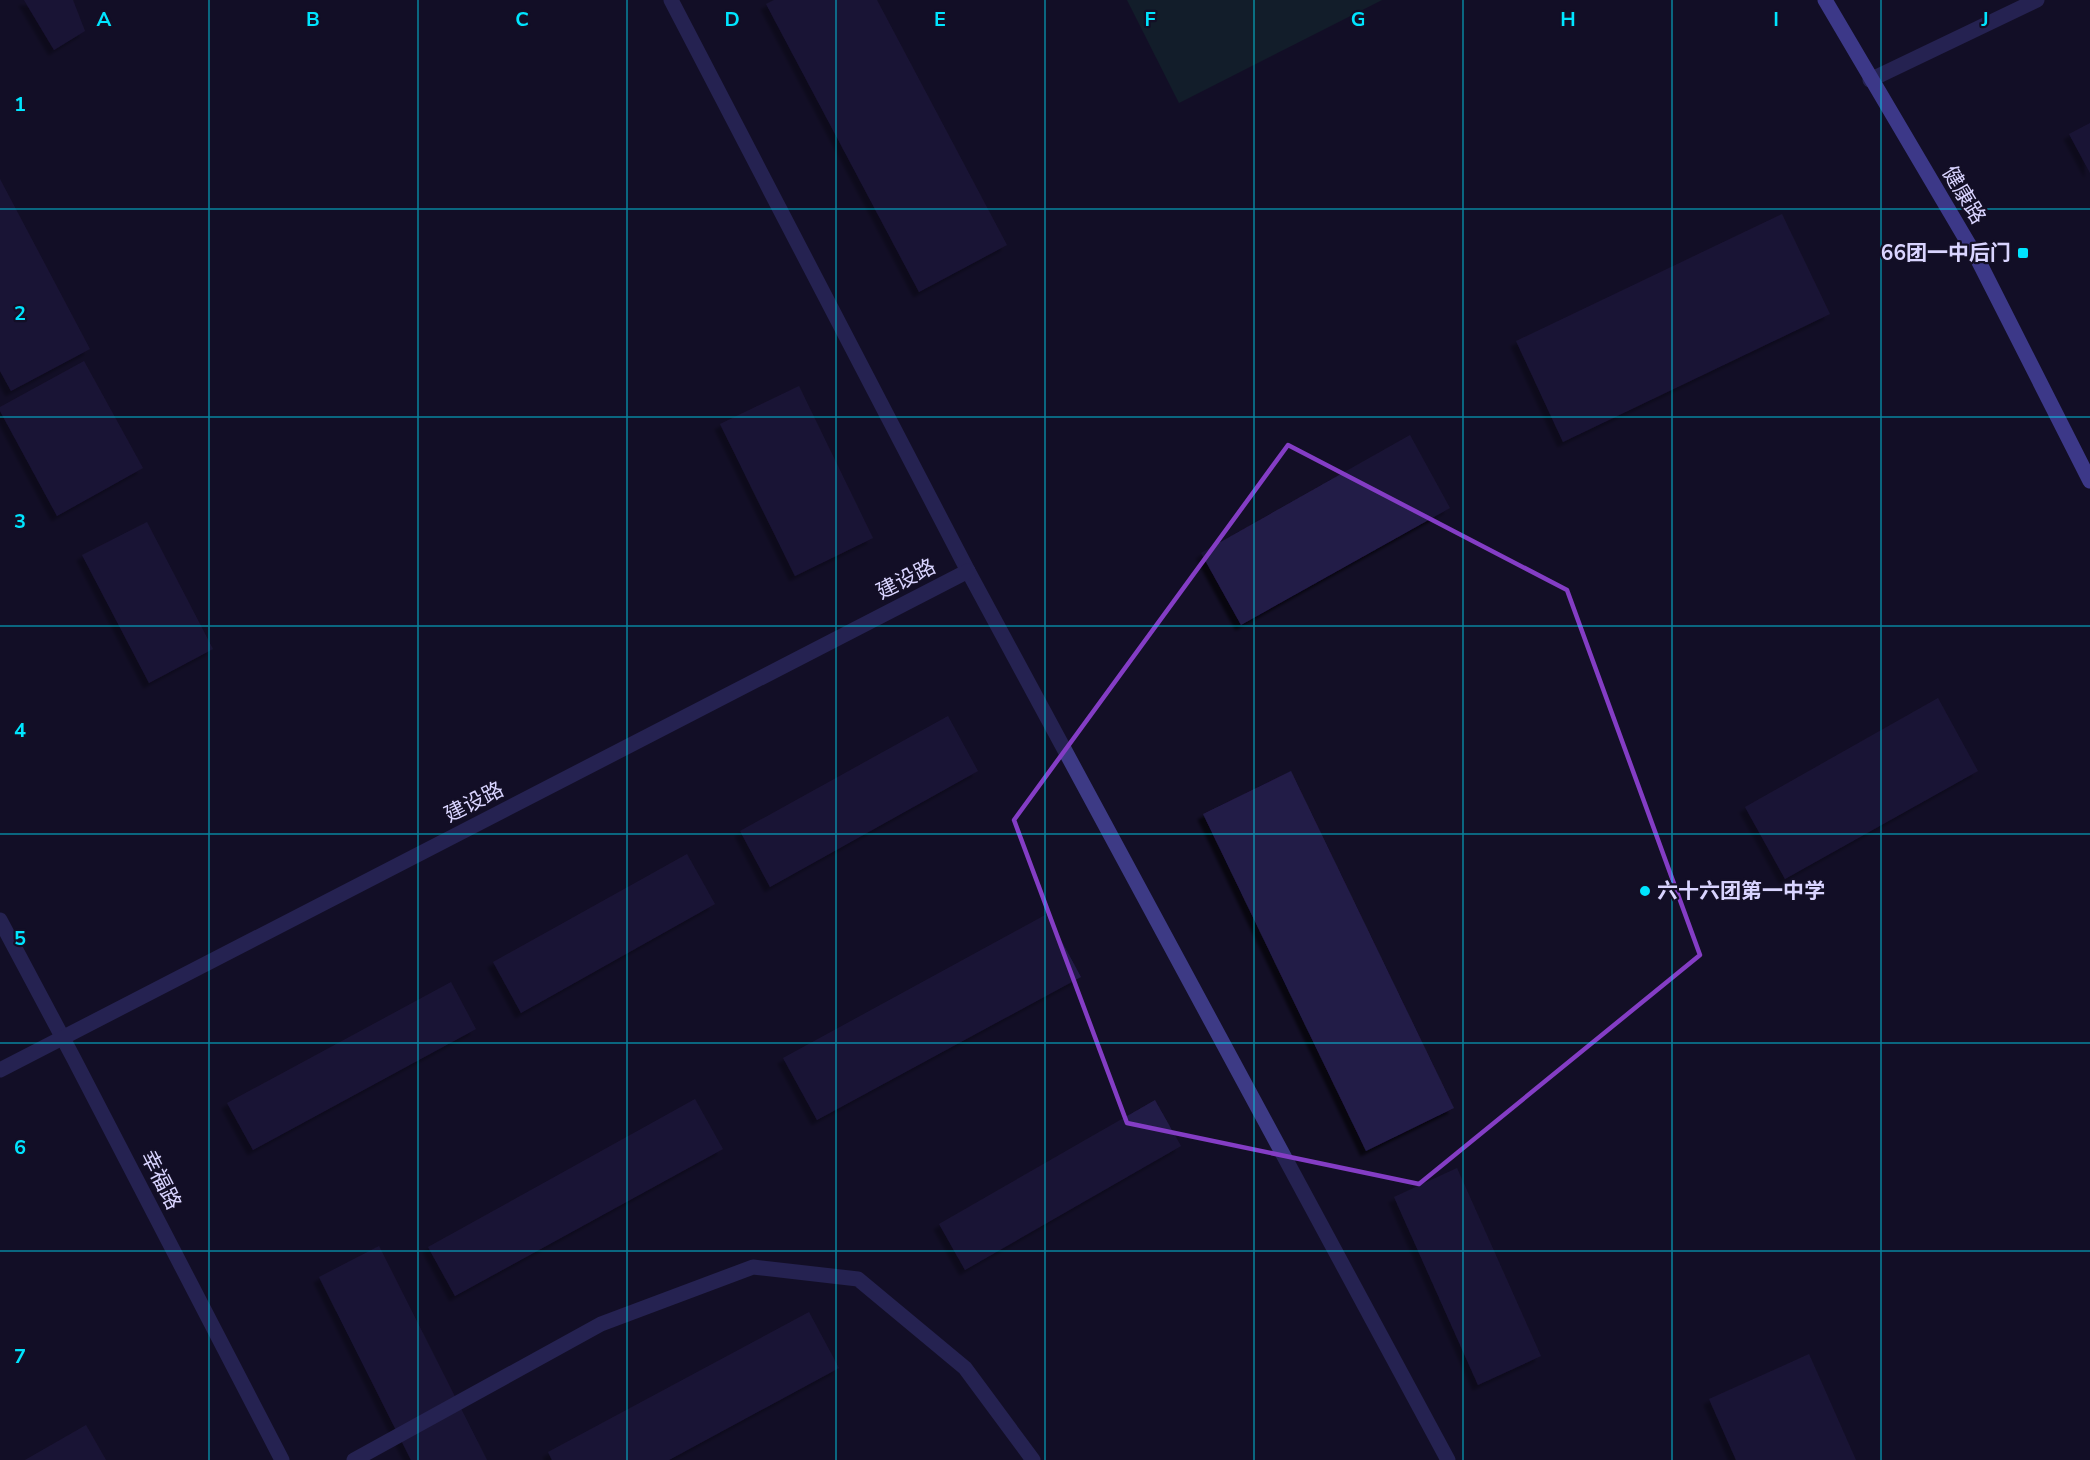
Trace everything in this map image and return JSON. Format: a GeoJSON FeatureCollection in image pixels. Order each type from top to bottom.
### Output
{"type":"FeatureCollection","features":[{"type":"Feature","properties":{"kind":"main road","name":"健康路"},"geometry":{"type":"LineString","coordinates":[[1825,0],[1870,80],[1977,258],[2090,481]]}},
{"type":"Feature","properties":{"kind":"street"},"geometry":{"type":"LineString","coordinates":[[671,0],[968,571],[1448,1460]]}},
{"type":"Feature","properties":{"kind":"street"},"geometry":{"type":"LineString","coordinates":[[1870,80],[2037,0]]}},
{"type":"Feature","properties":{"kind":"street","name":"建设路"},"geometry":{"type":"LineString","coordinates":[[0,1070],[968,571]]}},
{"type":"Feature","properties":{"kind":"street","name":"幸福路"},"geometry":{"type":"LineString","coordinates":[[0,920],[282,1460]]}},
{"type":"Feature","properties":{"kind":"street"},"geometry":{"type":"LineString","coordinates":[[354,1460],[601,1324],[753,1267],[858,1280],[965,1368],[1033,1460]]}},
{"type":"Feature","properties":{"kind":"highlighted area"},"geometry":{"type":"Polygon","coordinates":[[[1288,445],[1567,590],[1700,955],[1419,1184],[1127,1123],[1014,820],[1288,445]]]}},
{"type":"Feature","properties":{"kind":"green space"},"geometry":{"type":"Polygon","coordinates":[[[1127,0],[1382,0],[1179,103],[1127,0]]]}},
{"type":"Feature","properties":{"kind":"building"},"geometry":{"type":"Polygon","coordinates":[[[24,0],[73,0],[85,31],[54,50],[24,0]]]}},
{"type":"Feature","properties":{"kind":"building"},"geometry":{"type":"Polygon","coordinates":[[[774,0],[877,0],[1007,245],[919,292],[766,4],[774,0]]]}},
{"type":"Feature","properties":{"kind":"building"},"geometry":{"type":"Polygon","coordinates":[[[2090,123],[2090,173],[2069,134],[2090,123]]]}},
{"type":"Feature","properties":{"kind":"building"},"geometry":{"type":"Polygon","coordinates":[[[0,179],[90,349],[11,391],[0,371],[0,179]]]}},
{"type":"Feature","properties":{"kind":"building"},"geometry":{"type":"Polygon","coordinates":[[[1782,214],[1830,314],[1563,442],[1516,341],[1782,214]]]}},
{"type":"Feature","properties":{"kind":"building"},"geometry":{"type":"Polygon","coordinates":[[[84,361],[143,468],[57,516],[0,411],[0,407],[84,361]]]}},
{"type":"Feature","properties":{"kind":"building"},"geometry":{"type":"Polygon","coordinates":[[[799,386],[873,538],[795,576],[720,424],[799,386]]]}},
{"type":"Feature","properties":{"kind":"building"},"geometry":{"type":"Polygon","coordinates":[[[1410,435],[1450,508],[1241,625],[1201,553],[1410,435]]]}},
{"type":"Feature","properties":{"kind":"building"},"geometry":{"type":"Polygon","coordinates":[[[147,522],[213,649],[149,683],[82,555],[147,522]]]}},
{"type":"Feature","properties":{"kind":"building"},"geometry":{"type":"Polygon","coordinates":[[[1938,698],[1978,771],[1785,879],[1745,807],[1938,698]]]}},
{"type":"Feature","properties":{"kind":"building"},"geometry":{"type":"Polygon","coordinates":[[[948,716],[978,771],[770,887],[740,831],[948,716]]]}},
{"type":"Feature","properties":{"kind":"building"},"geometry":{"type":"Polygon","coordinates":[[[1291,771],[1454,1108],[1366,1151],[1203,814],[1291,771]]]}},
{"type":"Feature","properties":{"kind":"building"},"geometry":{"type":"Polygon","coordinates":[[[687,854],[715,904],[521,1013],[493,962],[687,854]]]}},
{"type":"Feature","properties":{"kind":"building"},"geometry":{"type":"Polygon","coordinates":[[[1047,914],[1081,977],[817,1120],[783,1058],[1047,914]]]}},
{"type":"Feature","properties":{"kind":"building"},"geometry":{"type":"Polygon","coordinates":[[[451,982],[476,1029],[253,1150],[227,1103],[451,982]]]}},
{"type":"Feature","properties":{"kind":"building"},"geometry":{"type":"Polygon","coordinates":[[[695,1099],[723,1149],[455,1296],[428,1247],[695,1099]]]}},
{"type":"Feature","properties":{"kind":"building"},"geometry":{"type":"Polygon","coordinates":[[[1155,1100],[1181,1146],[965,1270],[939,1224],[1155,1100]]]}},
{"type":"Feature","properties":{"kind":"building"},"geometry":{"type":"Polygon","coordinates":[[[1457,1168],[1541,1356],[1478,1385],[1394,1197],[1457,1168]]]}},
{"type":"Feature","properties":{"kind":"building"},"geometry":{"type":"Polygon","coordinates":[[[379,1246],[487,1460],[411,1460],[319,1277],[379,1246]]]}},
{"type":"Feature","properties":{"kind":"building"},"geometry":{"type":"Polygon","coordinates":[[[809,1312],[839,1368],[669,1460],[552,1460],[548,1452],[809,1312]]]}},
{"type":"Feature","properties":{"kind":"building"},"geometry":{"type":"Polygon","coordinates":[[[1809,1354],[1856,1460],[1736,1460],[1709,1399],[1809,1354]]]}},
{"type":"Feature","properties":{"kind":"building"},"geometry":{"type":"Polygon","coordinates":[[[86,1425],[106,1460],[25,1460],[86,1425]]]}},
{"type":"Feature","properties":{"kind":"place","name":"66团一中后门"},"geometry":{"type":"Point","coordinates":[2023,253]}},
{"type":"Feature","properties":{"kind":"place","name":"六十六团第一中学"},"geometry":{"type":"Point","coordinates":[1645,891]}}]}
